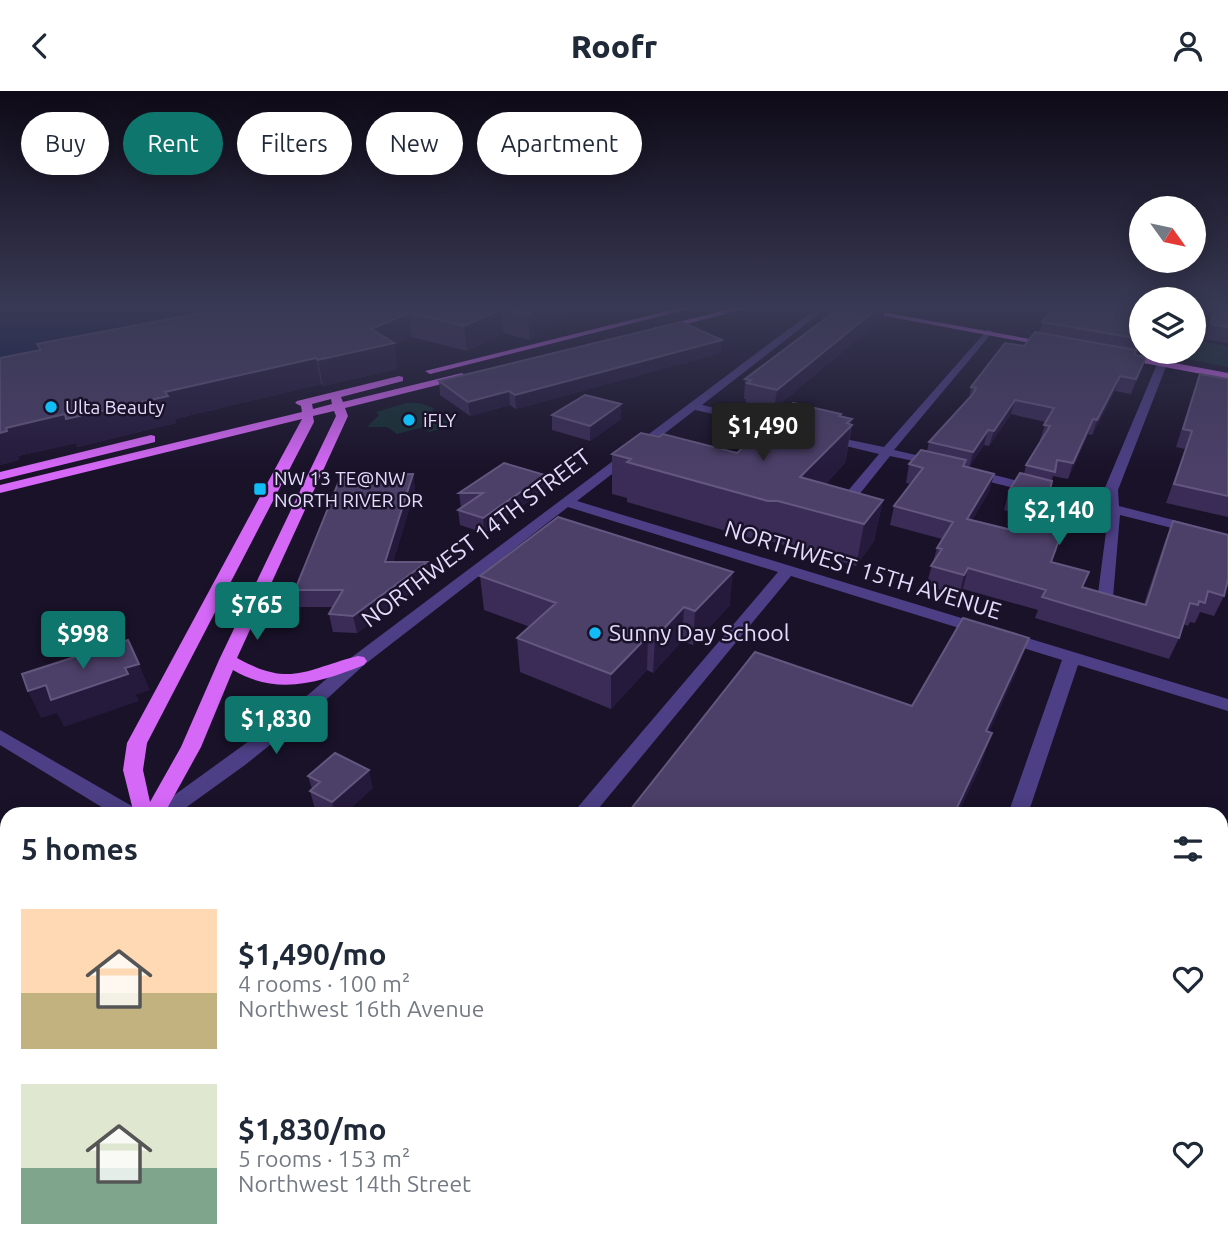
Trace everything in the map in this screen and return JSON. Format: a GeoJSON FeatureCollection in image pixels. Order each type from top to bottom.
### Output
{"type":"FeatureCollection","features":[{"type":"Feature","properties":{"kind":"main road"},"geometry":{"type":"LineString","coordinates":[[337,400],[417,374],[469,361]]}},
{"type":"Feature","properties":{"kind":"main road"},"geometry":{"type":"LineString","coordinates":[[449,379],[505,361]]}},
{"type":"Feature","properties":{"kind":"main road"},"geometry":{"type":"LineString","coordinates":[[1182,364],[1228,376]]}},
{"type":"Feature","properties":{"kind":"main road"},"geometry":{"type":"LineString","coordinates":[[0,476],[337,400],[472,374]]}},
{"type":"Feature","properties":{"kind":"main road"},"geometry":{"type":"LineString","coordinates":[[158,807],[191,747],[228,660],[342,416],[337,400]]}},
{"type":"Feature","properties":{"kind":"main road"},"geometry":{"type":"LineString","coordinates":[[0,489],[307,407]]}},
{"type":"Feature","properties":{"kind":"main road"},"geometry":{"type":"LineString","coordinates":[[141,807],[133,784],[133,754],[137,743],[308,422],[307,407]]}},
{"type":"Feature","properties":{"kind":"main road"},"geometry":{"type":"LineString","coordinates":[[228,660],[256,676],[284,682],[309,680],[358,661]]}},
{"type":"Feature","properties":{"kind":"street","name":"NORTHWEST 14TH STREET"},"geometry":{"type":"LineString","coordinates":[[171,807],[321,696],[358,661],[751,361]]}},
{"type":"Feature","properties":{"kind":"street"},"geometry":{"type":"LineString","coordinates":[[841,508],[963,361]]}},
{"type":"Feature","properties":{"kind":"street"},"geometry":{"type":"LineString","coordinates":[[1104,608],[1113,543],[1111,491],[1157,364]]}},
{"type":"Feature","properties":{"kind":"street"},"geometry":{"type":"LineString","coordinates":[[692,406],[1228,538]]}},
{"type":"Feature","properties":{"kind":"street","name":"NORTHWEST 15TH AVENUE"},"geometry":{"type":"LineString","coordinates":[[565,502],[1228,705]]}},
{"type":"Feature","properties":{"kind":"street"},"geometry":{"type":"LineString","coordinates":[[588,807],[787,571]]}},
{"type":"Feature","properties":{"kind":"street"},"geometry":{"type":"LineString","coordinates":[[1020,807],[1072,657]]}},
{"type":"Feature","properties":{"kind":"street"},"geometry":{"type":"LineString","coordinates":[[0,736],[118,807]]}},
{"type":"Feature","properties":{"kind":"green space"},"geometry":{"type":"Polygon","coordinates":[[[1206,361],[1228,361],[1228,367],[1206,363],[1206,361]]]}},
{"type":"Feature","properties":{"kind":"green space","name":"iFLY"},"geometry":{"type":"Polygon","coordinates":[[[406,403],[419,403],[434,408],[432,410],[452,426],[429,432],[423,427],[397,434],[387,427],[367,427],[379,415],[376,412],[406,403]]]}},
{"type":"Feature","properties":{"kind":"water"},"geometry":{"type":"Polygon","coordinates":[[[0,361],[23,361],[0,366],[0,361]]]}},
{"type":"Feature","properties":{"kind":"building"},"geometry":{"type":"Polygon","coordinates":[[[0,361],[301,361],[165,392],[168,396],[66,419],[65,414],[6,428],[7,431],[0,433],[0,361]]]}},
{"type":"Feature","properties":{"kind":"building"},"geometry":{"type":"Polygon","coordinates":[[[520,361],[642,361],[515,395],[509,391],[468,402],[439,381],[520,361]]]}},
{"type":"Feature","properties":{"kind":"building"},"geometry":{"type":"Polygon","coordinates":[[[769,361],[812,361],[777,390],[747,383],[751,380],[745,379],[769,361]]]}},
{"type":"Feature","properties":{"kind":"building"},"geometry":{"type":"Polygon","coordinates":[[[991,361],[1129,361],[1129,364],[1143,364],[1136,379],[1120,376],[1097,420],[1093,419],[1073,463],[1057,460],[1055,472],[1026,465],[1050,426],[1044,425],[1054,408],[1015,400],[994,431],[988,430],[973,452],[929,442],[976,388],[971,387],[991,361]]]}},
{"type":"Feature","properties":{"kind":"building"},"geometry":{"type":"Polygon","coordinates":[[[1200,374],[1228,379],[1228,496],[1174,484],[1192,431],[1183,429],[1200,374]]]}},
{"type":"Feature","properties":{"kind":"building"},"geometry":{"type":"Polygon","coordinates":[[[585,395],[621,404],[590,426],[552,415],[585,395]]]}},
{"type":"Feature","properties":{"kind":"building"},"geometry":{"type":"Polygon","coordinates":[[[793,403],[852,419],[847,423],[852,425],[800,477],[883,500],[864,524],[627,462],[631,459],[612,454],[641,433],[659,437],[663,434],[737,453],[793,403]]]}},
{"type":"Feature","properties":{"kind":"building"},"geometry":{"type":"Polygon","coordinates":[[[921,450],[966,460],[963,466],[994,474],[967,519],[1016,531],[1035,498],[1009,491],[1020,473],[1052,481],[1050,490],[1063,494],[1056,507],[1070,510],[1051,562],[1089,572],[1082,587],[1146,605],[1173,521],[1228,535],[1228,579],[1224,596],[1208,591],[1205,603],[1190,603],[1179,638],[1042,597],[1046,590],[968,568],[964,575],[931,566],[942,549],[937,548],[953,522],[894,506],[923,468],[909,464],[921,450]]]}},
{"type":"Feature","properties":{"kind":"building"},"geometry":{"type":"Polygon","coordinates":[[[504,463],[545,475],[483,518],[458,510],[483,493],[459,493],[504,463]]]}},
{"type":"Feature","properties":{"kind":"building"},"geometry":{"type":"Polygon","coordinates":[[[413,474],[385,562],[427,562],[353,616],[329,614],[343,590],[295,590],[341,476],[413,474]]]}},
{"type":"Feature","properties":{"kind":"building"},"geometry":{"type":"Polygon","coordinates":[[[558,517],[733,572],[695,611],[684,607],[655,638],[648,636],[611,674],[517,638],[556,603],[480,576],[558,517]]]}},
{"type":"Feature","properties":{"kind":"building"},"geometry":{"type":"Polygon","coordinates":[[[963,618],[1029,638],[986,731],[992,733],[957,807],[633,807],[755,652],[912,706],[963,618]]]}},
{"type":"Feature","properties":{"kind":"building"},"geometry":{"type":"Polygon","coordinates":[[[128,640],[139,664],[125,668],[128,674],[51,700],[46,685],[28,691],[22,674],[128,640]]]}},
{"type":"Feature","properties":{"kind":"building"},"geometry":{"type":"Polygon","coordinates":[[[335,753],[369,770],[332,802],[310,791],[320,782],[308,776],[335,753]]]}},
{"type":"Feature","properties":{"kind":"place","name":"Ulta Beauty"},"geometry":{"type":"Point","coordinates":[51,407]}},
{"type":"Feature","properties":{"kind":"place","name":"iFLY"},"geometry":{"type":"Point","coordinates":[409,420]}},
{"type":"Feature","properties":{"kind":"place","name":"NW 13 TE@NW NORTH RIVER DR"},"geometry":{"type":"Point","coordinates":[260,489]}},
{"type":"Feature","properties":{"kind":"place","name":"Sunny Day School"},"geometry":{"type":"Point","coordinates":[595,633]}}]}
